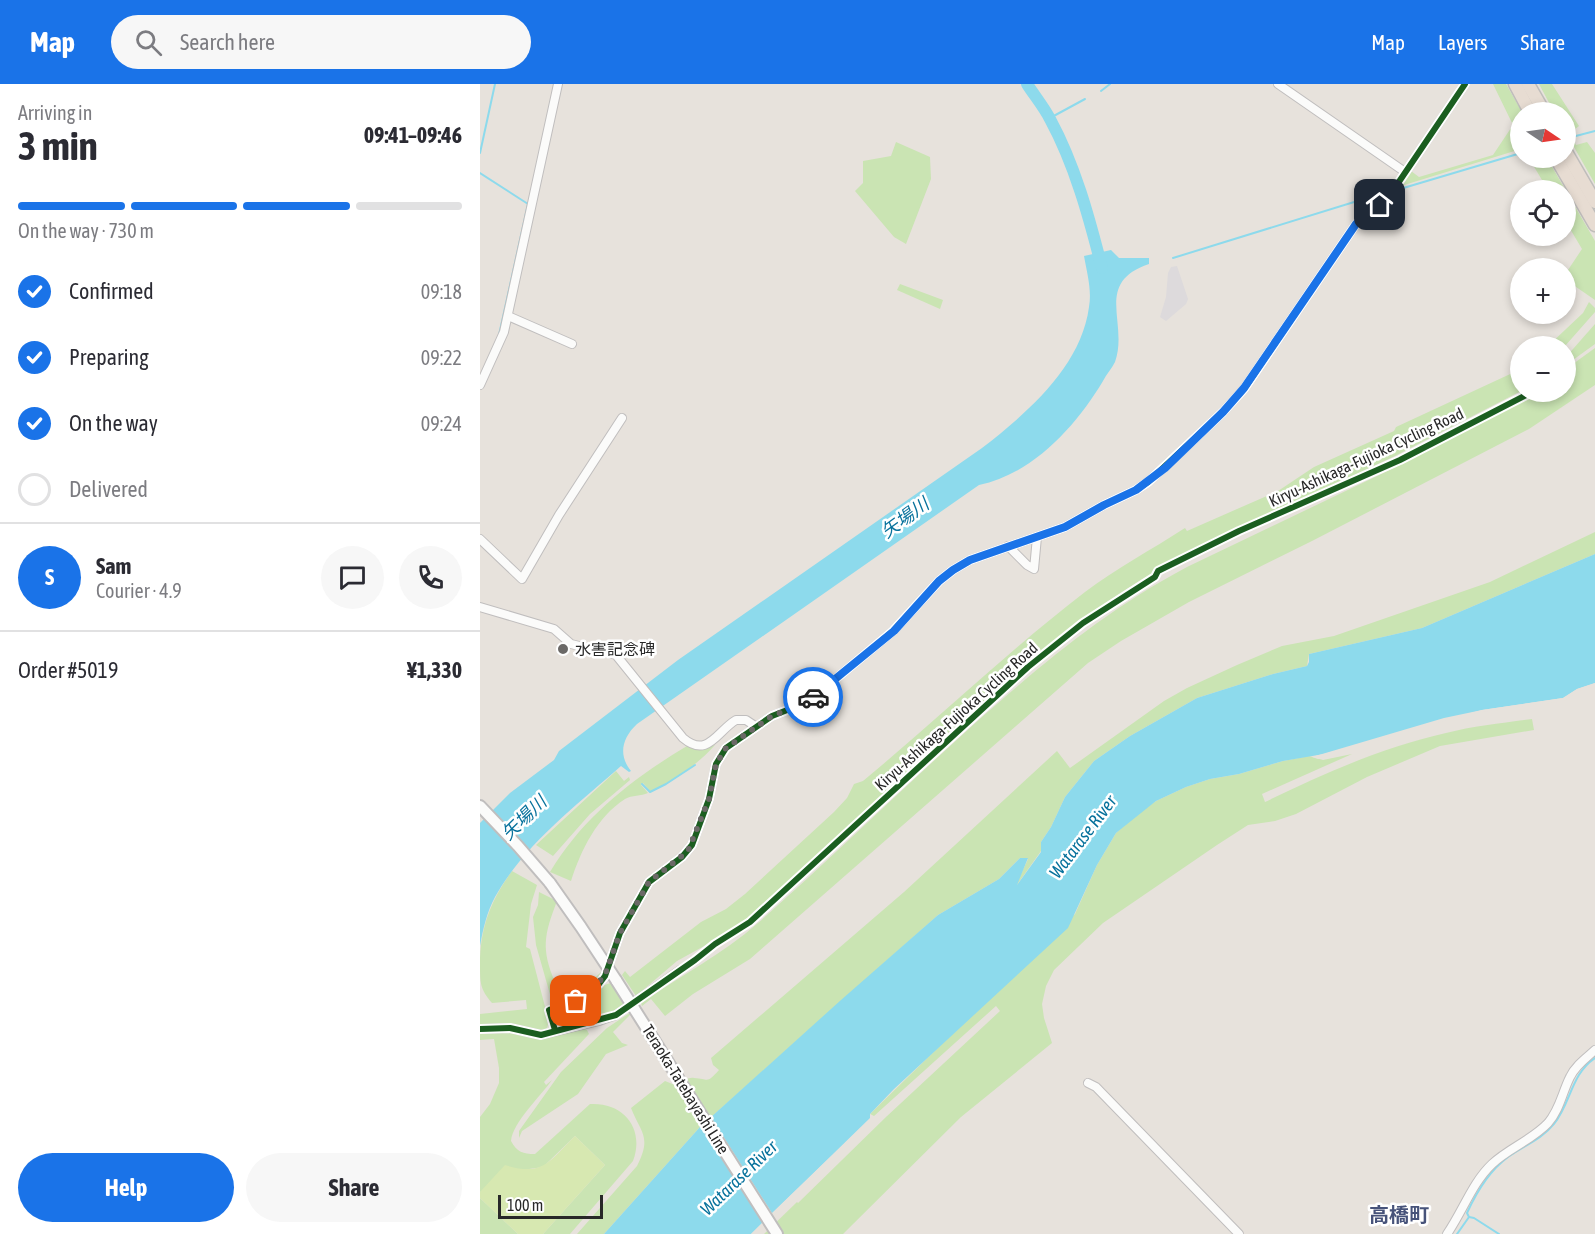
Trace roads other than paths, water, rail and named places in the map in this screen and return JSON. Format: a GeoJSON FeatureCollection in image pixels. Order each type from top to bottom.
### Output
{"type":"FeatureCollection","features":[{"type":"Feature","properties":{"kind":"highway"},"geometry":{"type":"LineString","coordinates":[[1515,84],[1525,102]]}},
{"type":"Feature","properties":{"kind":"highway"},"geometry":{"type":"LineString","coordinates":[[1528,84],[1538,102]]}},
{"type":"Feature","properties":{"kind":"highway"},"geometry":{"type":"LineString","coordinates":[[1562,168],[1595,225]]}},
{"type":"Feature","properties":{"kind":"highway"},"geometry":{"type":"LineString","coordinates":[[1575,168],[1595,202]]}},
{"type":"Feature","properties":{"kind":"main road","name":"Teraoka-Tatebayashi Line"},"geometry":{"type":"LineString","coordinates":[[480,806],[538,868],[581,927],[777,1234]]}},
{"type":"Feature","properties":{"kind":"street"},"geometry":{"type":"LineString","coordinates":[[480,385],[502,338],[508,316],[558,84]]}},
{"type":"Feature","properties":{"kind":"street"},"geometry":{"type":"LineString","coordinates":[[1278,84],[1405,172]]}},
{"type":"Feature","properties":{"kind":"street"},"geometry":{"type":"LineString","coordinates":[[555,1030],[549,1010],[576,1001],[599,984],[609,967],[620,933],[649,882],[682,857],[692,845],[709,799],[715,769],[726,748],[772,716],[805,703],[894,631],[939,581],[953,570],[970,560],[1065,527],[1142,486],[1165,468],[1223,412],[1244,388],[1356,224],[1388,198],[1465,84]]}},
{"type":"Feature","properties":{"kind":"street"},"geometry":{"type":"LineString","coordinates":[[508,316],[572,344]]}},
{"type":"Feature","properties":{"kind":"street"},"geometry":{"type":"LineString","coordinates":[[480,539],[522,579],[559,515],[622,418]]}},
{"type":"Feature","properties":{"kind":"street"},"geometry":{"type":"LineString","coordinates":[[1008,546],[1027,565],[1034,568],[1037,537]]}},
{"type":"Feature","properties":{"kind":"street"},"geometry":{"type":"LineString","coordinates":[[480,607],[554,629],[571,644],[612,653],[620,657],[683,738],[692,745],[710,743],[736,720],[746,720],[755,726]]}},
{"type":"Feature","properties":{"kind":"street"},"geometry":{"type":"LineString","coordinates":[[480,1029],[510,1028],[541,1035],[616,1015],[633,1006],[680,970]]}},
{"type":"Feature","properties":{"kind":"street"},"geometry":{"type":"LineString","coordinates":[[1448,1234],[1485,1171],[1506,1152],[1548,1122],[1557,1109],[1570,1076],[1578,1065],[1595,1050]]}},
{"type":"Feature","properties":{"kind":"street"},"geometry":{"type":"LineString","coordinates":[[1088,1083],[1096,1087],[1239,1234]]}},
{"type":"Feature","properties":{"kind":"water"},"geometry":{"type":"Polygon","coordinates":[[[1111,250],[1119,258],[1149,258],[1149,264],[1132,272],[1122,282],[1117,293],[1118,347],[1115,362],[1080,415],[1066,431],[1035,459],[999,479],[979,485],[637,724],[625,741],[623,753],[631,771],[621,766],[552,827],[520,860],[492,903],[480,946],[480,823],[510,793],[554,760],[559,751],[678,660],[982,448],[1017,420],[1034,404],[1063,369],[1084,329],[1090,294],[1084,256],[1111,250]]]}},
{"type":"Feature","properties":{"kind":"water","name":"Watarase River"},"geometry":{"type":"Polygon","coordinates":[[[1595,554],[1595,683],[1577,689],[1563,698],[1482,710],[1324,754],[1283,761],[1239,774],[1210,779],[1156,801],[1116,833],[1097,865],[1068,928],[894,1089],[870,1114],[870,1118],[751,1234],[604,1234],[700,1127],[841,1000],[938,915],[999,879],[1020,858],[1028,858],[1017,885],[1041,852],[1041,842],[1065,797],[1094,761],[1130,736],[1197,698],[1273,674],[1307,666],[1309,654],[1422,628],[1595,554]]]}},
{"type":"Feature","properties":{"kind":"waterway"},"geometry":{"type":"LineString","coordinates":[[480,153],[495,84]]}},
{"type":"Feature","properties":{"kind":"waterway","name":"矢場川"},"geometry":{"type":"LineString","coordinates":[[1027,84],[1048,115],[1067,155],[1102,268]]}},
{"type":"Feature","properties":{"kind":"waterway"},"geometry":{"type":"LineString","coordinates":[[1101,91],[1110,84]]}},
{"type":"Feature","properties":{"kind":"waterway"},"geometry":{"type":"LineString","coordinates":[[1050,118],[1085,99]]}},
{"type":"Feature","properties":{"kind":"waterway"},"geometry":{"type":"LineString","coordinates":[[1576,136],[1595,131]]}},
{"type":"Feature","properties":{"kind":"waterway"},"geometry":{"type":"LineString","coordinates":[[1400,189],[1510,156]]}},
{"type":"Feature","properties":{"kind":"waterway"},"geometry":{"type":"LineString","coordinates":[[480,173],[528,204],[499,335]]}},
{"type":"Feature","properties":{"kind":"waterway"},"geometry":{"type":"LineString","coordinates":[[1173,258],[1380,194]]}},
{"type":"Feature","properties":{"kind":"waterway"},"geometry":{"type":"LineString","coordinates":[[642,784],[650,792],[695,765]]}},
{"type":"Feature","properties":{"kind":"waterway"},"geometry":{"type":"LineString","coordinates":[[1457,1234],[1469,1217],[1467,1213],[1489,1175],[1508,1157],[1538,1138],[1554,1124],[1576,1080],[1595,1058]]}},
{"type":"Feature","properties":{"kind":"waterway"},"geometry":{"type":"LineString","coordinates":[[1469,1217],[1499,1234]]}},
{"type":"Feature","properties":{"kind":"place","name":"水害記念碑"},"geometry":{"type":"Point","coordinates":[563,649]}},
{"type":"Feature","properties":{"kind":"district","name":"高橋町"},"geometry":{"type":"Point","coordinates":[1399,1215]}}]}
